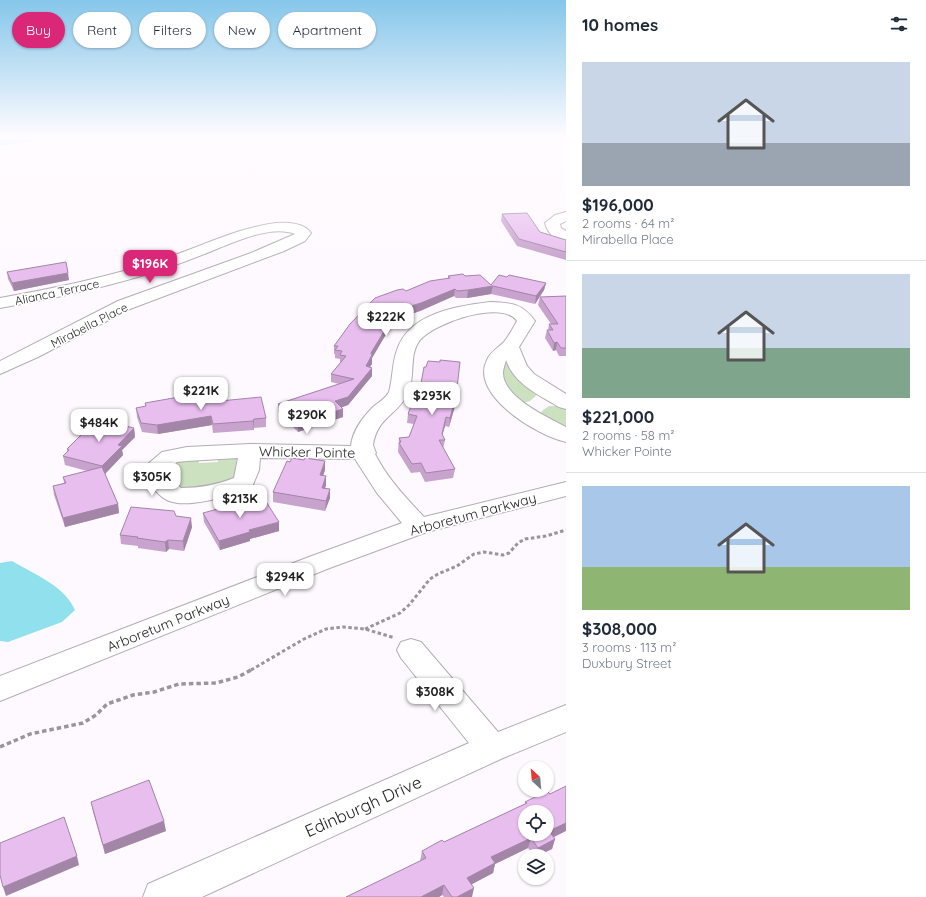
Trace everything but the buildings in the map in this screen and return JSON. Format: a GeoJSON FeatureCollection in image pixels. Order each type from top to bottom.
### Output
{"type":"FeatureCollection","features":[{"type":"Feature","properties":{"kind":"street"},"geometry":{"type":"LineString","coordinates":[[566,216],[552,223],[554,230],[566,238]]}},
{"type":"Feature","properties":{"kind":"street","name":"Alianca Terrace"},"geometry":{"type":"LineString","coordinates":[[0,303],[46,295],[125,277],[175,261],[233,238],[256,231],[286,226],[297,229]]}},
{"type":"Feature","properties":{"kind":"street","name":"Mirabella Place"},"geometry":{"type":"LineString","coordinates":[[0,368],[44,348],[124,306],[155,293],[284,246],[300,238],[304,233],[297,229]]}},
{"type":"Feature","properties":{"kind":"street"},"geometry":{"type":"LineString","coordinates":[[419,526],[377,478],[368,462],[362,445],[368,428],[379,413],[395,399],[401,386],[408,344],[412,337],[421,330],[448,316],[482,308],[504,308],[517,311],[524,316],[526,321],[510,347],[496,359],[492,378],[496,388],[504,397],[527,414],[566,436]]}},
{"type":"Feature","properties":{"kind":"street"},"geometry":{"type":"LineString","coordinates":[[510,347],[518,368],[539,387],[563,396]]}},
{"type":"Feature","properties":{"kind":"street"},"geometry":{"type":"LineString","coordinates":[[527,414],[563,396]]}},
{"type":"Feature","properties":{"kind":"street","name":"Whicker Pointe"},"geometry":{"type":"LineString","coordinates":[[250,452],[365,453]]}},
{"type":"Feature","properties":{"kind":"street","name":"Arboretum Parkway"},"geometry":{"type":"LineString","coordinates":[[0,689],[318,563],[419,526],[566,489]]}},
{"type":"Feature","properties":{"kind":"street"},"geometry":{"type":"LineString","coordinates":[[411,650],[492,748]]}},
{"type":"Feature","properties":{"kind":"street","name":"Edinburgh Drive"},"geometry":{"type":"LineString","coordinates":[[161,897],[492,748],[566,718]]}},
{"type":"Feature","properties":{"kind":"path"},"geometry":{"type":"LineString","coordinates":[[365,629],[397,616],[414,600],[424,584],[435,575],[458,565],[471,555],[482,551],[501,555],[512,550],[516,543],[528,537],[544,536],[566,530]]}},
{"type":"Feature","properties":{"kind":"path"},"geometry":{"type":"LineString","coordinates":[[0,747],[30,734],[83,723],[96,715],[107,704],[133,695],[154,692],[179,684],[216,683],[238,677],[278,656],[304,639],[326,629],[343,627],[365,629],[389,635],[411,650]]}},
{"type":"Feature","properties":{"kind":"green space"},"geometry":{"type":"Polygon","coordinates":[[[505,358],[510,368],[538,394],[530,401],[523,403],[508,396],[498,366],[505,358]]]}},
{"type":"Feature","properties":{"kind":"green space"},"geometry":{"type":"Polygon","coordinates":[[[549,406],[556,406],[566,409],[566,432],[540,414],[549,406]]]}},
{"type":"Feature","properties":{"kind":"green space"},"geometry":{"type":"Polygon","coordinates":[[[199,455],[199,463],[218,462],[218,455],[237,457],[234,478],[215,485],[185,488],[179,487],[163,472],[167,464],[199,455]]]}},
{"type":"Feature","properties":{"kind":"water"},"geometry":{"type":"Polygon","coordinates":[[[12,561],[56,587],[70,601],[75,610],[62,622],[8,642],[0,641],[0,563],[12,561]]]}}]}
